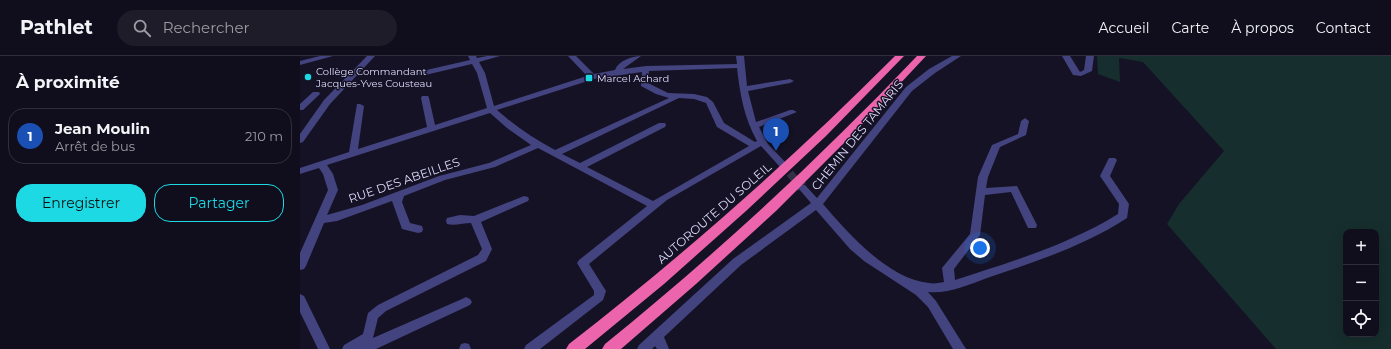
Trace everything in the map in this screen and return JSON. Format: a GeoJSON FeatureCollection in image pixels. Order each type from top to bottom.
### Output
{"type":"FeatureCollection","features":[{"type":"Feature","properties":{"kind":"highway","name":"AUTOROUTE DU SOLEIL"},"geometry":{"type":"LineString","coordinates":[[574,349],[704,242],[782,172],[900,56]]}},
{"type":"Feature","properties":{"kind":"highway"},"geometry":{"type":"LineString","coordinates":[[610,349],[706,266],[805,175],[922,56]]}},
{"type":"Feature","properties":{"kind":"street"},"geometry":{"type":"LineString","coordinates":[[300,63],[329,56]]}},
{"type":"Feature","properties":{"kind":"street"},"geometry":{"type":"LineString","coordinates":[[300,140],[326,102],[371,56]]}},
{"type":"Feature","properties":{"kind":"street"},"geometry":{"type":"LineString","coordinates":[[421,74],[474,58],[496,56]]}},
{"type":"Feature","properties":{"kind":"street"},"geometry":{"type":"LineString","coordinates":[[572,56],[592,77]]}},
{"type":"Feature","properties":{"kind":"street"},"geometry":{"type":"LineString","coordinates":[[619,71],[620,67],[636,56]]}},
{"type":"Feature","properties":{"kind":"street"},"geometry":{"type":"LineString","coordinates":[[740,56],[743,89],[759,144]]}},
{"type":"Feature","properties":{"kind":"street","name":"CHEMIN DES TAMARIS"},"geometry":{"type":"LineString","coordinates":[[643,349],[737,262],[817,204],[857,156],[909,89],[932,71],[957,56]]}},
{"type":"Feature","properties":{"kind":"street"},"geometry":{"type":"LineString","coordinates":[[1066,56],[1076,73],[1081,74],[1088,72],[1090,56]]}},
{"type":"Feature","properties":{"kind":"street"},"geometry":{"type":"LineString","coordinates":[[474,58],[488,93],[491,109],[510,126],[538,145],[653,205]]}},
{"type":"Feature","properties":{"kind":"street"},"geometry":{"type":"LineString","coordinates":[[300,171],[592,77],[619,71],[646,68],[741,66]]}},
{"type":"Feature","properties":{"kind":"street"},"geometry":{"type":"LineString","coordinates":[[646,68],[644,84],[668,95],[696,96],[706,100],[709,102],[720,125],[759,144],[782,164]]}},
{"type":"Feature","properties":{"kind":"street"},"geometry":{"type":"LineString","coordinates":[[743,89],[790,81]]}},
{"type":"Feature","properties":{"kind":"street"},"geometry":{"type":"LineString","coordinates":[[300,108],[316,94]]}},
{"type":"Feature","properties":{"kind":"street"},"geometry":{"type":"LineString","coordinates":[[425,98],[432,129]]}},
{"type":"Feature","properties":{"kind":"street"},"geometry":{"type":"LineString","coordinates":[[555,154],[675,98]]}},
{"type":"Feature","properties":{"kind":"street"},"geometry":{"type":"LineString","coordinates":[[353,153],[360,106]]}},
{"type":"Feature","properties":{"kind":"street"},"geometry":{"type":"LineString","coordinates":[[754,126],[793,112]]}},
{"type":"Feature","properties":{"kind":"street"},"geometry":{"type":"LineString","coordinates":[[950,286],[948,268],[975,235],[983,177],[996,145],[1022,135],[1025,121]]}},
{"type":"Feature","properties":{"kind":"street"},"geometry":{"type":"LineString","coordinates":[[579,167],[662,125]]}},
{"type":"Feature","properties":{"kind":"street"},"geometry":{"type":"LineString","coordinates":[[530,349],[599,297],[600,290],[583,263],[585,261],[642,217],[653,205],[759,144]]}},
{"type":"Feature","properties":{"kind":"street","name":"RUE DES ABEILLES"},"geometry":{"type":"LineString","coordinates":[[321,220],[333,218],[442,178],[492,165],[538,145]]}},
{"type":"Feature","properties":{"kind":"street"},"geometry":{"type":"LineString","coordinates":[[905,282],[929,288],[950,286],[1023,262],[1092,234],[1123,216],[1124,204],[1105,176],[1112,160]]}},
{"type":"Feature","properties":{"kind":"street"},"geometry":{"type":"LineString","coordinates":[[300,266],[333,190],[328,174],[321,164]]}},
{"type":"Feature","properties":{"kind":"street"},"geometry":{"type":"LineString","coordinates":[[802,187],[854,246],[920,292],[932,304],[960,349]]}},
{"type":"Feature","properties":{"kind":"street"},"geometry":{"type":"LineString","coordinates":[[981,192],[1014,188],[1032,225]]}},
{"type":"Feature","properties":{"kind":"street"},"geometry":{"type":"LineString","coordinates":[[399,195],[397,202],[406,226],[418,229]]}},
{"type":"Feature","properties":{"kind":"street"},"geometry":{"type":"LineString","coordinates":[[451,221],[460,219],[475,220],[524,199]]}},
{"type":"Feature","properties":{"kind":"street"},"geometry":{"type":"LineString","coordinates":[[348,349],[370,336],[372,316],[376,312],[482,258],[486,249],[475,220]]}},
{"type":"Feature","properties":{"kind":"street"},"geometry":{"type":"LineString","coordinates":[[300,299],[324,349]]}},
{"type":"Feature","properties":{"kind":"street"},"geometry":{"type":"LineString","coordinates":[[362,342],[375,344],[466,302]]}},
{"type":"Feature","properties":{"kind":"street"},"geometry":{"type":"LineString","coordinates":[[657,336],[663,349]]}},
{"type":"Feature","properties":{"kind":"green space"},"geometry":{"type":"Polygon","coordinates":[[[1097,56],[1391,56],[1391,349],[1276,349],[1167,224],[1179,204],[1224,151],[1143,62],[1119,58],[1120,82],[1098,74],[1097,56]]]}},
{"type":"Feature","properties":{"kind":"tunnel"},"geometry":{"type":"LineString","coordinates":[[782,164],[798,183]]}},
{"type":"Feature","properties":{"kind":"tunnel"},"geometry":{"type":"LineString","coordinates":[[798,183],[802,187]]}},
{"type":"Feature","properties":{"kind":"place","name":"Collège Commandant Jacques-Yves Cousteau"},"geometry":{"type":"Point","coordinates":[308,77]}},
{"type":"Feature","properties":{"kind":"place","name":"Marcel Achard"},"geometry":{"type":"Point","coordinates":[589,78]}},
{"type":"Feature","properties":{"kind":"place","name":"Jean Moulin"},"geometry":{"type":"Point","coordinates":[776,151]}}]}
